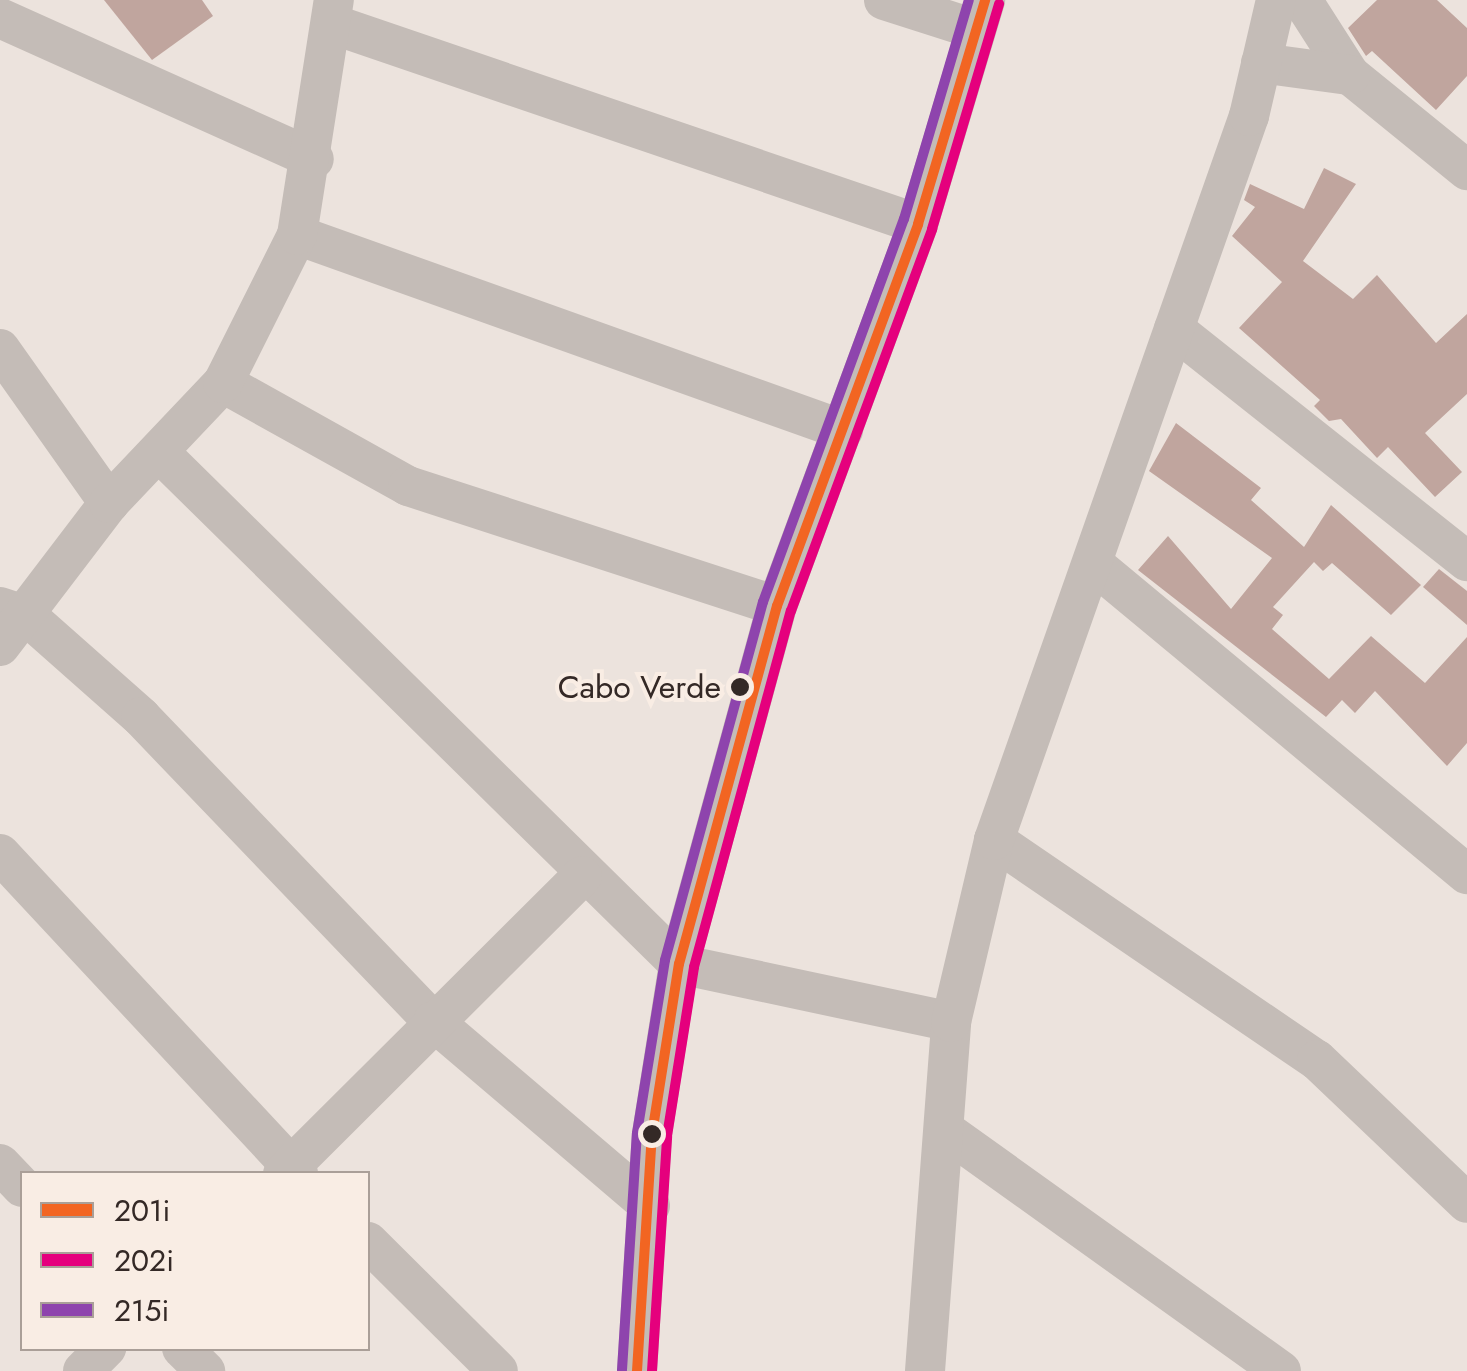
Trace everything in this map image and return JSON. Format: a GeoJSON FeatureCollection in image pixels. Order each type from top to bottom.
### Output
{"type":"FeatureCollection","features":[{"type":"Feature","properties":{"kind":"street"},"geometry":{"type":"LineString","coordinates":[[637,1371],[650,1206],[679,964],[777,606],[918,224],[980,14],[884,0]]}},
{"type":"Feature","properties":{"kind":"street"},"geometry":{"type":"LineString","coordinates":[[925,1371],[950,1134],[952,1022],[994,840],[1096,567],[1262,63],[1276,0]]}},
{"type":"Feature","properties":{"kind":"street"},"geometry":{"type":"LineString","coordinates":[[1302,0],[1350,75],[1467,170]]}},
{"type":"Feature","properties":{"kind":"street"},"geometry":{"type":"LineString","coordinates":[[0,646],[14,612],[109,502],[162,455],[223,383],[297,235],[314,159],[335,13],[918,224]]}},
{"type":"Feature","properties":{"kind":"street"},"geometry":{"type":"LineString","coordinates":[[0,18],[314,159]]}},
{"type":"Feature","properties":{"kind":"street"},"geometry":{"type":"LineString","coordinates":[[1262,63],[1350,75]]}},
{"type":"Feature","properties":{"kind":"street"},"geometry":{"type":"LineString","coordinates":[[297,235],[843,430]]}},
{"type":"Feature","properties":{"kind":"street"},"geometry":{"type":"LineString","coordinates":[[1174,329],[1467,561]]}},
{"type":"Feature","properties":{"kind":"street"},"geometry":{"type":"LineString","coordinates":[[0,349],[109,502]]}},
{"type":"Feature","properties":{"kind":"street"},"geometry":{"type":"LineString","coordinates":[[223,383],[408,486],[777,606]]}},
{"type":"Feature","properties":{"kind":"street"},"geometry":{"type":"LineString","coordinates":[[162,455],[582,876],[679,964],[952,1022]]}},
{"type":"Feature","properties":{"kind":"street"},"geometry":{"type":"LineString","coordinates":[[1096,567],[1467,874]]}},
{"type":"Feature","properties":{"kind":"street"},"geometry":{"type":"LineString","coordinates":[[14,612],[141,717],[433,1021],[650,1206]]}},
{"type":"Feature","properties":{"kind":"street"},"geometry":{"type":"LineString","coordinates":[[994,840],[1317,1060],[1467,1203]]}},
{"type":"Feature","properties":{"kind":"street"},"geometry":{"type":"LineString","coordinates":[[0,854],[290,1171],[433,1021],[582,876]]}},
{"type":"Feature","properties":{"kind":"street"},"geometry":{"type":"LineString","coordinates":[[950,1134],[1281,1371]]}},
{"type":"Feature","properties":{"kind":"street"},"geometry":{"type":"LineString","coordinates":[[0,1164],[20,1185]]}},
{"type":"Feature","properties":{"kind":"street"},"geometry":{"type":"LineString","coordinates":[[370,1244],[498,1371]]}},
{"type":"Feature","properties":{"kind":"street"},"geometry":{"type":"LineString","coordinates":[[83,1371],[103,1351]]}},
{"type":"Feature","properties":{"kind":"street"},"geometry":{"type":"LineString","coordinates":[[185,1351],[205,1371]]}},
{"type":"Feature","properties":{"kind":"building"},"geometry":{"type":"Polygon","coordinates":[[[104,0],[202,0],[213,16],[152,60],[104,0]]]}},
{"type":"Feature","properties":{"kind":"building"},"geometry":{"type":"Polygon","coordinates":[[[1377,0],[1437,0],[1467,28],[1467,76],[1436,110],[1372,51],[1366,56],[1348,28],[1377,0]]]}},
{"type":"Feature","properties":{"kind":"building"},"geometry":{"type":"Polygon","coordinates":[[[1324,168],[1356,184],[1303,261],[1353,299],[1377,275],[1436,343],[1467,314],[1467,394],[1425,433],[1462,472],[1435,497],[1388,447],[1377,458],[1341,419],[1329,421],[1314,406],[1320,400],[1239,328],[1282,282],[1232,236],[1255,207],[1244,200],[1250,184],[1304,209],[1324,168]]]}},
{"type":"Feature","properties":{"kind":"building"},"geometry":{"type":"Polygon","coordinates":[[[1176,423],[1261,488],[1251,500],[1304,547],[1331,505],[1421,585],[1391,615],[1332,563],[1323,571],[1314,562],[1273,607],[1283,615],[1272,629],[1329,679],[1371,636],[1425,683],[1467,637],[1467,743],[1447,766],[1375,691],[1355,713],[1342,700],[1326,717],[1138,570],[1168,536],[1231,609],[1272,558],[1149,471],[1176,423]]]}},
{"type":"Feature","properties":{"kind":"building"},"geometry":{"type":"Polygon","coordinates":[[[1439,569],[1467,591],[1467,625],[1423,587],[1439,569]]]}},
{"type":"Feature","properties":{"kind":"transit line","name":"215i"},"geometry":{"type":"LineString","coordinates":[[622,1370],[637,1133],[665,960],[763,602],[904,219],[969,0]]}},
{"type":"Feature","properties":{"kind":"transit line","name":"201i"},"geometry":{"type":"LineString","coordinates":[[637,1371],[652,1134],[679,964],[777,606],[918,224],[985,0]]}},
{"type":"Feature","properties":{"kind":"transit line","name":"202i"},"geometry":{"type":"LineString","coordinates":[[652,1371],[667,1136],[694,967],[791,611],[932,229],[999,4]]}},
{"type":"Feature","properties":{"kind":"place","name":"Cabo Verde"},"geometry":{"type":"Point","coordinates":[740,687]}}]}
